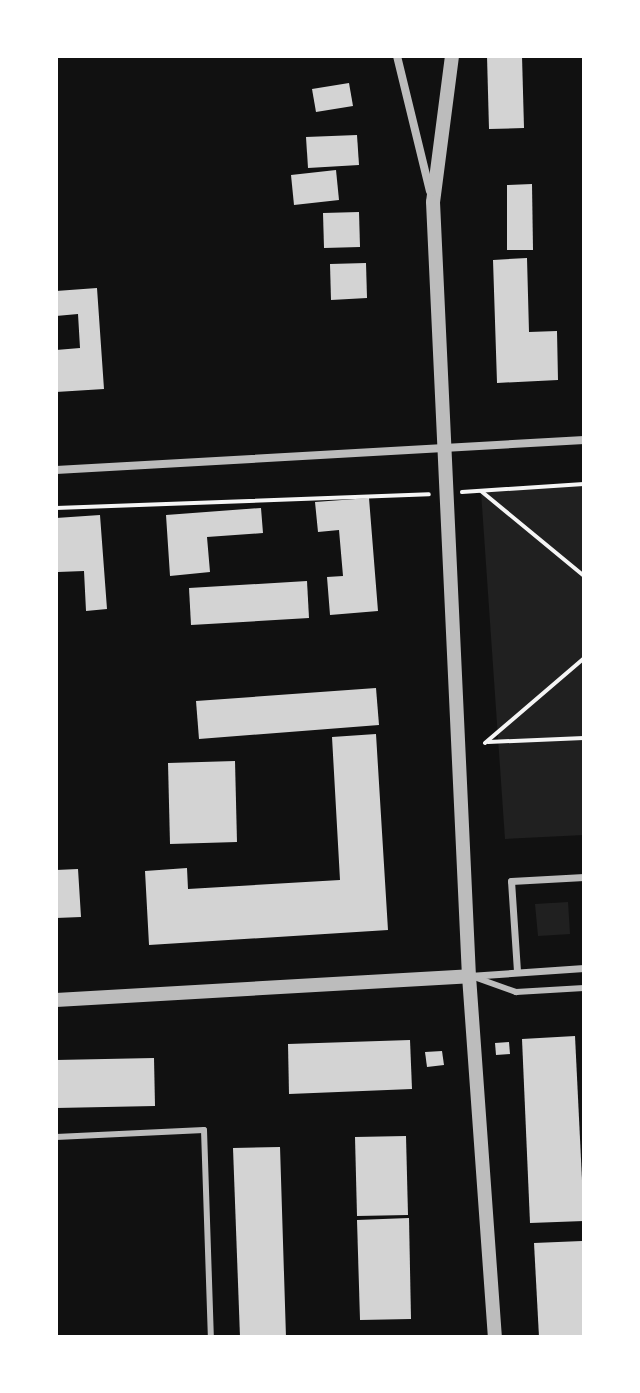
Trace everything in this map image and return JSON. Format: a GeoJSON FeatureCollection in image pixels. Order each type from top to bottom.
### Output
{"type":"FeatureCollection","features":[{"type":"Feature","properties":{"kind":"street"},"geometry":{"type":"LineString","coordinates":[[397,56],[433,202]]}},
{"type":"Feature","properties":{"kind":"street"},"geometry":{"type":"LineString","coordinates":[[452,56],[442,100],[433,202],[469,976],[495,1337]]}},
{"type":"Feature","properties":{"kind":"street"},"geometry":{"type":"LineString","coordinates":[[56,470],[584,440]]}},
{"type":"Feature","properties":{"kind":"street"},"geometry":{"type":"LineString","coordinates":[[517,971],[511,881],[584,877]]}},
{"type":"Feature","properties":{"kind":"street"},"geometry":{"type":"LineString","coordinates":[[56,1000],[584,968]]}},
{"type":"Feature","properties":{"kind":"lane"},"geometry":{"type":"LineString","coordinates":[[469,976],[516,992],[584,988]]}},
{"type":"Feature","properties":{"kind":"lane"},"geometry":{"type":"LineString","coordinates":[[56,1137],[204,1130],[211,1337]]}},
{"type":"Feature","properties":{"kind":"path"},"geometry":{"type":"LineString","coordinates":[[56,508],[446,493],[584,484]]}},
{"type":"Feature","properties":{"kind":"path"},"geometry":{"type":"LineString","coordinates":[[481,491],[584,576]]}},
{"type":"Feature","properties":{"kind":"path"},"geometry":{"type":"LineString","coordinates":[[584,658],[485,743],[584,738]]}},
{"type":"Feature","properties":{"kind":"shaded area"},"geometry":{"type":"Polygon","coordinates":[[[584,484],[584,835],[505,839],[481,491],[584,484]]]}},
{"type":"Feature","properties":{"kind":"shaded area"},"geometry":{"type":"Polygon","coordinates":[[[568,902],[570,934],[538,936],[535,904],[568,902]]]}},
{"type":"Feature","properties":{"kind":"building"},"geometry":{"type":"Polygon","coordinates":[[[487,56],[522,56],[524,128],[489,129],[487,56]]]}},
{"type":"Feature","properties":{"kind":"building"},"geometry":{"type":"Polygon","coordinates":[[[349,83],[353,106],[316,112],[312,89],[349,83]]]}},
{"type":"Feature","properties":{"kind":"building"},"geometry":{"type":"Polygon","coordinates":[[[357,135],[359,165],[308,168],[306,137],[357,135]]]}},
{"type":"Feature","properties":{"kind":"building"},"geometry":{"type":"Polygon","coordinates":[[[336,170],[339,200],[294,205],[291,175],[336,170]]]}},
{"type":"Feature","properties":{"kind":"building"},"geometry":{"type":"Polygon","coordinates":[[[532,184],[533,250],[507,250],[507,185],[532,184]]]}},
{"type":"Feature","properties":{"kind":"building"},"geometry":{"type":"Polygon","coordinates":[[[359,212],[360,247],[324,248],[323,213],[359,212]]]}},
{"type":"Feature","properties":{"kind":"building"},"geometry":{"type":"Polygon","coordinates":[[[527,258],[529,332],[557,331],[558,380],[497,383],[493,260],[527,258]]]}},
{"type":"Feature","properties":{"kind":"building"},"geometry":{"type":"Polygon","coordinates":[[[366,263],[367,298],[331,300],[330,264],[366,263]]]}},
{"type":"Feature","properties":{"kind":"building"},"geometry":{"type":"Polygon","coordinates":[[[97,288],[104,389],[56,392],[56,350],[80,348],[78,314],[56,316],[56,291],[97,288]]]}},
{"type":"Feature","properties":{"kind":"building"},"geometry":{"type":"Polygon","coordinates":[[[369,498],[378,611],[330,615],[327,577],[343,576],[339,530],[318,532],[315,502],[369,498]]]}},
{"type":"Feature","properties":{"kind":"building"},"geometry":{"type":"Polygon","coordinates":[[[261,508],[263,533],[207,537],[210,572],[170,576],[166,515],[261,508]]]}},
{"type":"Feature","properties":{"kind":"building"},"geometry":{"type":"Polygon","coordinates":[[[100,515],[107,609],[86,611],[84,571],[58,572],[56,518],[100,515]]]}},
{"type":"Feature","properties":{"kind":"building"},"geometry":{"type":"Polygon","coordinates":[[[307,581],[309,618],[191,625],[189,588],[307,581]]]}},
{"type":"Feature","properties":{"kind":"building"},"geometry":{"type":"Polygon","coordinates":[[[376,688],[379,725],[199,739],[196,701],[376,688]]]}},
{"type":"Feature","properties":{"kind":"building"},"geometry":{"type":"Polygon","coordinates":[[[376,734],[388,930],[149,945],[145,871],[187,868],[188,889],[340,880],[332,737],[376,734]]]}},
{"type":"Feature","properties":{"kind":"building"},"geometry":{"type":"Polygon","coordinates":[[[235,761],[237,842],[170,844],[168,763],[235,761]]]}},
{"type":"Feature","properties":{"kind":"building"},"geometry":{"type":"Polygon","coordinates":[[[78,869],[81,917],[56,918],[56,870],[78,869]]]}},
{"type":"Feature","properties":{"kind":"building"},"geometry":{"type":"Polygon","coordinates":[[[575,1036],[584,1221],[530,1223],[522,1039],[575,1036]]]}},
{"type":"Feature","properties":{"kind":"building"},"geometry":{"type":"Polygon","coordinates":[[[410,1040],[412,1089],[289,1094],[288,1044],[410,1040]]]}},
{"type":"Feature","properties":{"kind":"building"},"geometry":{"type":"Polygon","coordinates":[[[509,1042],[510,1054],[496,1055],[495,1043],[509,1042]]]}},
{"type":"Feature","properties":{"kind":"building"},"geometry":{"type":"Polygon","coordinates":[[[442,1051],[444,1065],[427,1067],[425,1052],[442,1051]]]}},
{"type":"Feature","properties":{"kind":"building"},"geometry":{"type":"Polygon","coordinates":[[[154,1058],[155,1106],[56,1108],[56,1060],[154,1058]]]}},
{"type":"Feature","properties":{"kind":"building"},"geometry":{"type":"Polygon","coordinates":[[[406,1136],[408,1215],[357,1216],[355,1137],[406,1136]]]}},
{"type":"Feature","properties":{"kind":"building"},"geometry":{"type":"Polygon","coordinates":[[[280,1147],[286,1337],[240,1337],[233,1148],[280,1147]]]}},
{"type":"Feature","properties":{"kind":"building"},"geometry":{"type":"Polygon","coordinates":[[[409,1218],[411,1319],[360,1320],[357,1220],[409,1218]]]}},
{"type":"Feature","properties":{"kind":"building"},"geometry":{"type":"Polygon","coordinates":[[[582,1241],[584,1337],[539,1337],[534,1243],[582,1241]]]}}]}
